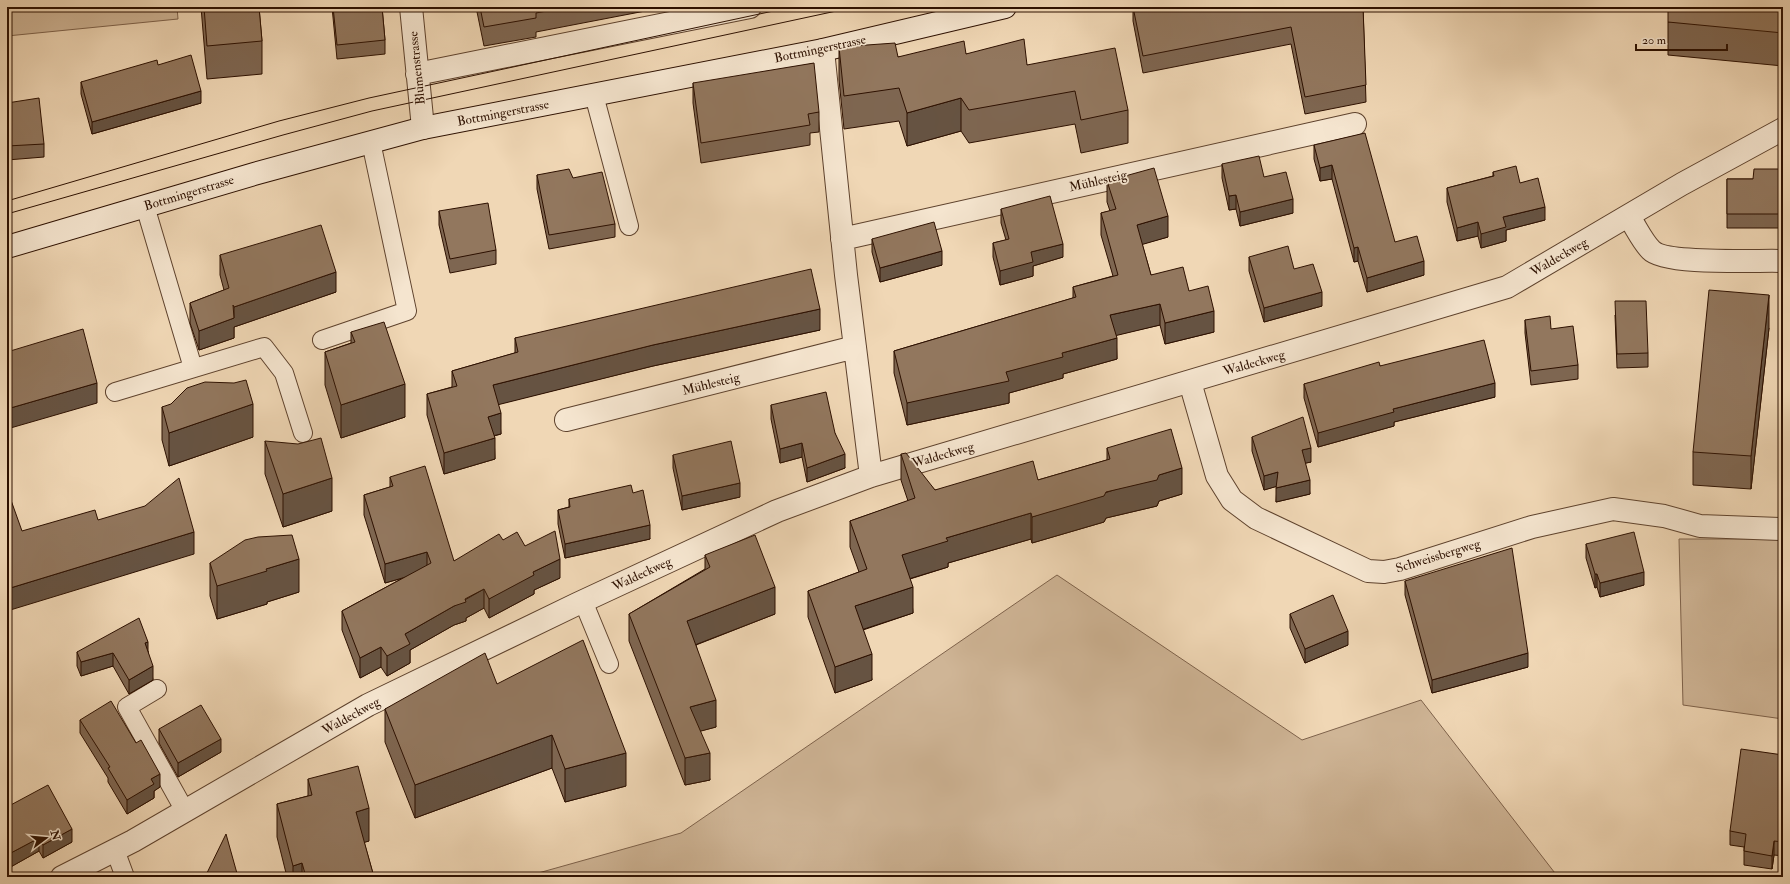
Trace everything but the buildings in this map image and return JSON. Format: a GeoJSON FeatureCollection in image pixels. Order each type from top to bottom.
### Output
{"type":"FeatureCollection","features":[{"type":"Feature","properties":{"kind":"street","name":"Blumenstrasse"},"geometry":{"type":"LineString","coordinates":[[411,7],[424,128]]}},
{"type":"Feature","properties":{"kind":"street"},"geometry":{"type":"LineString","coordinates":[[417,74],[750,7]]}},
{"type":"Feature","properties":{"kind":"street","name":"Bottmingerstrasse"},"geometry":{"type":"LineString","coordinates":[[7,247],[254,174],[424,128],[823,50],[1005,7]]}},
{"type":"Feature","properties":{"kind":"street"},"geometry":{"type":"LineString","coordinates":[[823,50],[842,239],[871,476]]}},
{"type":"Feature","properties":{"kind":"street","name":"Mühlesteig"},"geometry":{"type":"LineString","coordinates":[[842,239],[1355,124]]}},
{"type":"Feature","properties":{"kind":"street","name":"Waldeckweg"},"geometry":{"type":"LineString","coordinates":[[62,877],[115,850],[185,811],[368,706],[583,601],[777,512],[871,476],[1507,287],[1629,217],[1682,184],[1783,128]]}},
{"type":"Feature","properties":{"kind":"street"},"geometry":{"type":"LineString","coordinates":[[1629,217],[1651,250],[1659,256],[1677,259],[1783,260]]}},
{"type":"Feature","properties":{"kind":"street","name":"Mühlesteig"},"geometry":{"type":"LineString","coordinates":[[566,420],[855,347]]}},
{"type":"Feature","properties":{"kind":"street","name":"Schweissbergweg"},"geometry":{"type":"LineString","coordinates":[[1190,382],[1217,476],[1232,500],[1256,518],[1368,571],[1384,572],[1400,569],[1532,527],[1613,509],[1664,516],[1700,526],[1768,530],[1783,529]]}},
{"type":"Feature","properties":{"kind":"lane"},"geometry":{"type":"LineString","coordinates":[[594,95],[629,226]]}},
{"type":"Feature","properties":{"kind":"lane"},"geometry":{"type":"LineString","coordinates":[[322,340],[407,311],[371,142]]}},
{"type":"Feature","properties":{"kind":"lane"},"geometry":{"type":"LineString","coordinates":[[146,206],[193,368]]}},
{"type":"Feature","properties":{"kind":"lane"},"geometry":{"type":"LineString","coordinates":[[115,392],[264,347],[284,373],[303,432]]}},
{"type":"Feature","properties":{"kind":"lane"},"geometry":{"type":"LineString","coordinates":[[583,601],[608,664]]}},
{"type":"Feature","properties":{"kind":"lane"},"geometry":{"type":"LineString","coordinates":[[157,689],[127,707],[185,811]]}},
{"type":"Feature","properties":{"kind":"lane"},"geometry":{"type":"LineString","coordinates":[[115,850],[125,877]]}},
{"type":"Feature","properties":{"kind":"shaded area"},"geometry":{"type":"Polygon","coordinates":[[[7,7],[177,7],[178,19],[7,36],[7,7]]]}},
{"type":"Feature","properties":{"kind":"shaded area"},"geometry":{"type":"Polygon","coordinates":[[[1679,539],[1783,539],[1783,719],[1683,705],[1679,539]]]}},
{"type":"Feature","properties":{"kind":"shaded area"},"geometry":{"type":"Polygon","coordinates":[[[1057,575],[1302,740],[1421,700],[1558,877],[524,877],[681,833],[1057,575]]]}},
{"type":"Feature","properties":{"kind":"tram line"},"geometry":{"type":"LineString","coordinates":[[7,201],[279,121],[369,98],[792,7]]}},
{"type":"Feature","properties":{"kind":"tram line"},"geometry":{"type":"LineString","coordinates":[[7,214],[372,111],[855,7]]}}]}
